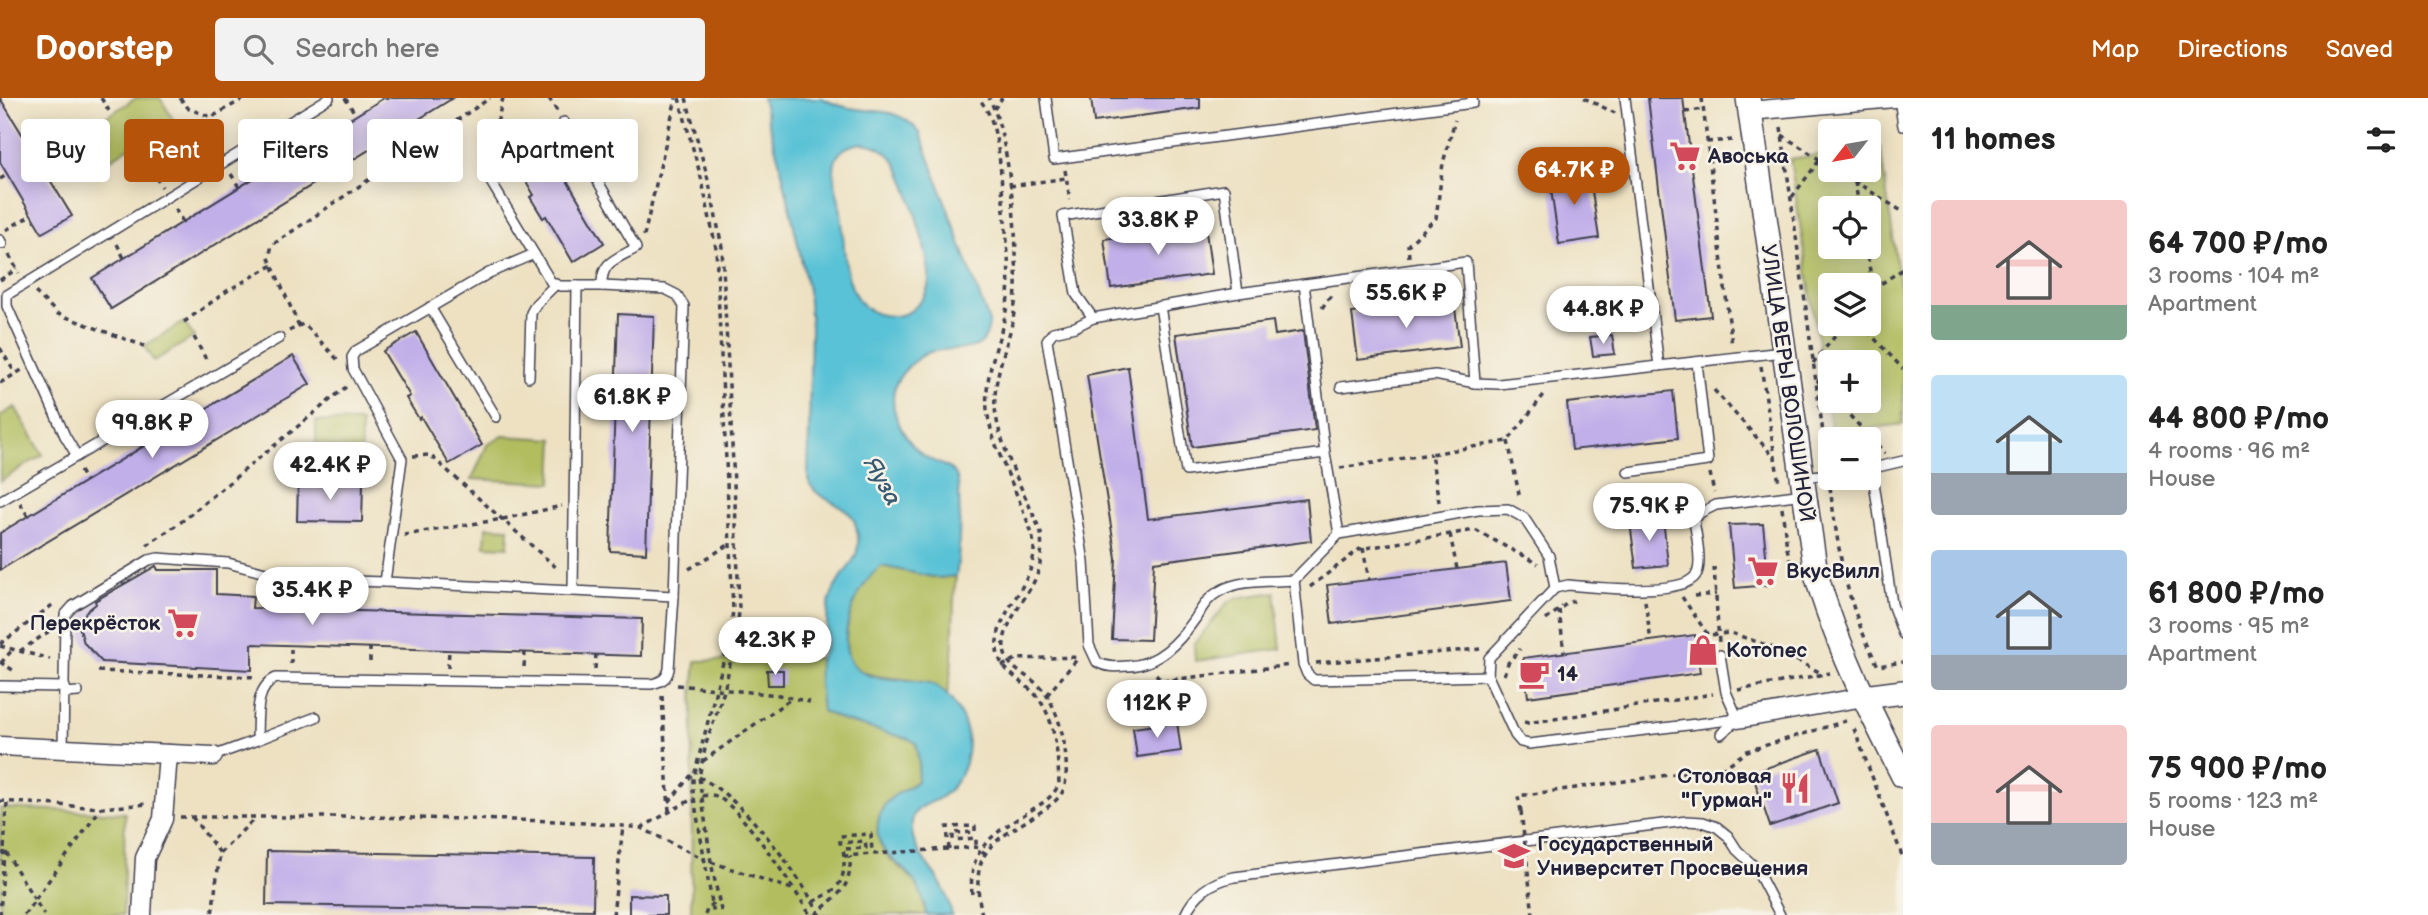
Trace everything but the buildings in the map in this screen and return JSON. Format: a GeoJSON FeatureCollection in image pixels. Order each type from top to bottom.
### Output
{"type":"FeatureCollection","features":[{"type":"Feature","properties":{"kind":"street"},"geometry":{"type":"LineString","coordinates":[[1749,104],[1896,98]]}},
{"type":"Feature","properties":{"kind":"street","name":"УЛИЦА ВЕРЫ ВОЛОШИНОЙ"},"geometry":{"type":"LineString","coordinates":[[1749,104],[1816,574],[1826,610],[1864,697],[1903,776]]}},
{"type":"Feature","properties":{"kind":"street"},"geometry":{"type":"LineString","coordinates":[[1738,719],[1903,692]]}},
{"type":"Feature","properties":{"kind":"street"},"geometry":{"type":"LineString","coordinates":[[0,746],[213,756]]}},
{"type":"Feature","properties":{"kind":"street"},"geometry":{"type":"LineString","coordinates":[[142,915],[145,858],[163,820],[168,754]]}},
{"type":"Feature","properties":{"kind":"lane"},"geometry":{"type":"LineString","coordinates":[[78,456],[65,436],[32,363],[6,302],[7,295],[328,98]]}},
{"type":"Feature","properties":{"kind":"lane"},"geometry":{"type":"LineString","coordinates":[[1046,98],[1054,159],[1473,103],[1472,98]]}},
{"type":"Feature","properties":{"kind":"lane"},"geometry":{"type":"LineString","coordinates":[[1625,98],[1659,366]]}},
{"type":"Feature","properties":{"kind":"lane"},"geometry":{"type":"LineString","coordinates":[[1896,98],[1903,125]]}},
{"type":"Feature","properties":{"kind":"lane"},"geometry":{"type":"LineString","coordinates":[[257,740],[257,694],[276,678],[640,684],[661,681],[670,669],[684,306],[677,295],[665,289],[555,285],[548,278],[491,182]]}},
{"type":"Feature","properties":{"kind":"lane"},"geometry":{"type":"LineString","coordinates":[[598,182],[636,248],[605,267],[601,274],[602,286]]}},
{"type":"Feature","properties":{"kind":"lane"},"geometry":{"type":"LineString","coordinates":[[1093,318],[1079,299],[1073,283],[1062,216],[1224,190],[1238,293]]}},
{"type":"Feature","properties":{"kind":"lane"},"geometry":{"type":"LineString","coordinates":[[385,582],[402,456],[351,360],[356,351],[430,307],[489,273],[534,254]]}},
{"type":"Feature","properties":{"kind":"lane"},"geometry":{"type":"LineString","coordinates":[[483,262],[489,273]]}},
{"type":"Feature","properties":{"kind":"lane"},"geometry":{"type":"LineString","coordinates":[[1475,383],[1466,262],[1160,306],[1093,318],[1075,327],[1053,332],[1048,336],[1046,345],[1084,562],[1092,656],[1097,662],[1109,667],[1146,664],[1174,645],[1206,602],[1222,589],[1233,585],[1294,580],[1344,533],[1478,510],[1508,509],[1524,518],[1549,556],[1555,588]]}},
{"type":"Feature","properties":{"kind":"lane"},"geometry":{"type":"LineString","coordinates":[[1304,284],[1325,453],[1344,533]]}},
{"type":"Feature","properties":{"kind":"lane"},"geometry":{"type":"LineString","coordinates":[[529,377],[531,313],[555,285]]}},
{"type":"Feature","properties":{"kind":"lane"},"geometry":{"type":"LineString","coordinates":[[573,591],[577,286]]}},
{"type":"Feature","properties":{"kind":"lane"},"geometry":{"type":"LineString","coordinates":[[1160,306],[1186,471],[1325,453]]}},
{"type":"Feature","properties":{"kind":"lane"},"geometry":{"type":"LineString","coordinates":[[430,307],[496,416]]}},
{"type":"Feature","properties":{"kind":"lane"},"geometry":{"type":"LineString","coordinates":[[0,501],[279,338]]}},
{"type":"Feature","properties":{"kind":"lane"},"geometry":{"type":"LineString","coordinates":[[1341,387],[1435,375],[1475,383],[1499,384],[1659,366],[1697,366],[1783,352]]}},
{"type":"Feature","properties":{"kind":"lane"},"geometry":{"type":"LineString","coordinates":[[1629,472],[1708,461],[1697,366]]}},
{"type":"Feature","properties":{"kind":"lane"},"geometry":{"type":"LineString","coordinates":[[1881,466],[1899,462]]}},
{"type":"Feature","properties":{"kind":"lane"},"geometry":{"type":"LineString","coordinates":[[1738,719],[1529,744],[1521,742],[1516,735],[1488,676],[1489,658],[1555,588],[1567,585],[1649,590],[1688,582],[1696,576],[1699,567],[1694,521],[1700,513],[1716,505],[1802,485],[1818,478]]}},
{"type":"Feature","properties":{"kind":"lane"},"geometry":{"type":"LineString","coordinates":[[1873,490],[1892,604],[1903,634]]}},
{"type":"Feature","properties":{"kind":"lane"},"geometry":{"type":"LineString","coordinates":[[63,749],[64,620],[68,610],[153,558],[219,562],[288,579],[674,596]]}},
{"type":"Feature","properties":{"kind":"lane"},"geometry":{"type":"LineString","coordinates":[[1294,580],[1303,664],[1307,674],[1314,680],[1488,676]]}},
{"type":"Feature","properties":{"kind":"lane"},"geometry":{"type":"LineString","coordinates":[[1720,655],[1726,692],[1738,719]]}},
{"type":"Feature","properties":{"kind":"lane"},"geometry":{"type":"LineString","coordinates":[[0,686],[78,692]]}},
{"type":"Feature","properties":{"kind":"lane"},"geometry":{"type":"LineString","coordinates":[[213,756],[316,717]]}},
{"type":"Feature","properties":{"kind":"lane"},"geometry":{"type":"LineString","coordinates":[[1721,734],[1738,719]]}},
{"type":"Feature","properties":{"kind":"lane"},"geometry":{"type":"LineString","coordinates":[[1185,915],[1198,893],[1221,880],[1234,877],[1687,821],[1703,822],[1717,827],[1728,836],[1737,850],[1755,867],[1780,915]]}},
{"type":"Feature","properties":{"kind":"path"},"geometry":{"type":"LineString","coordinates":[[100,98],[111,114]]}},
{"type":"Feature","properties":{"kind":"path"},"geometry":{"type":"LineString","coordinates":[[180,98],[189,109],[212,117],[245,98]]}},
{"type":"Feature","properties":{"kind":"path"},"geometry":{"type":"LineString","coordinates":[[345,98],[356,115]]}},
{"type":"Feature","properties":{"kind":"path"},"geometry":{"type":"LineString","coordinates":[[299,326],[270,258],[272,245],[490,98]]}},
{"type":"Feature","properties":{"kind":"path"},"geometry":{"type":"LineString","coordinates":[[498,98],[502,105]]}},
{"type":"Feature","properties":{"kind":"path"},"geometry":{"type":"LineString","coordinates":[[498,119],[503,98]]}},
{"type":"Feature","properties":{"kind":"path"},"geometry":{"type":"LineString","coordinates":[[636,248],[642,244],[678,98]]}},
{"type":"Feature","properties":{"kind":"path"},"geometry":{"type":"LineString","coordinates":[[678,98],[702,181],[716,248],[730,543],[732,624],[694,772],[694,798],[713,915]]}},
{"type":"Feature","properties":{"kind":"path"},"geometry":{"type":"LineString","coordinates":[[686,98],[709,183],[722,247],[737,543],[738,621],[724,691],[699,777],[711,862],[722,915]]}},
{"type":"Feature","properties":{"kind":"path"},"geometry":{"type":"LineString","coordinates":[[978,849],[998,831],[1048,799],[1059,784],[1054,735],[1041,702],[1034,692],[1002,666],[998,650],[1000,629],[1027,579],[1034,547],[1030,528],[1003,461],[987,410],[987,385],[1006,314],[1008,293],[999,153],[993,124],[979,98]]}},
{"type":"Feature","properties":{"kind":"path"},"geometry":{"type":"LineString","coordinates":[[982,915],[976,883],[986,854],[1000,837],[1049,806],[1063,791],[1066,769],[1065,749],[1057,718],[1047,695],[1040,686],[1009,662],[1004,643],[1008,630],[1033,585],[1041,561],[1042,548],[1041,533],[999,429],[995,407],[995,387],[1016,302],[1014,231],[1006,152],[989,98]]}},
{"type":"Feature","properties":{"kind":"path"},"geometry":{"type":"LineString","coordinates":[[994,109],[1002,98]]}},
{"type":"Feature","properties":{"kind":"path"},"geometry":{"type":"LineString","coordinates":[[1584,98],[1628,119]]}},
{"type":"Feature","properties":{"kind":"path"},"geometry":{"type":"LineString","coordinates":[[1702,98],[1734,358]]}},
{"type":"Feature","properties":{"kind":"path"},"geometry":{"type":"LineString","coordinates":[[1406,306],[1408,244],[1436,218],[1443,163],[1459,105]]}},
{"type":"Feature","properties":{"kind":"path"},"geometry":{"type":"LineString","coordinates":[[1685,112],[1703,109]]}},
{"type":"Feature","properties":{"kind":"path"},"geometry":{"type":"LineString","coordinates":[[1781,125],[1822,427]]}},
{"type":"Feature","properties":{"kind":"path"},"geometry":{"type":"LineString","coordinates":[[1782,135],[1818,158]]}},
{"type":"Feature","properties":{"kind":"path"},"geometry":{"type":"LineString","coordinates":[[1707,142],[1735,139]]}},
{"type":"Feature","properties":{"kind":"path"},"geometry":{"type":"LineString","coordinates":[[1064,158],[1072,214]]}},
{"type":"Feature","properties":{"kind":"path"},"geometry":{"type":"LineString","coordinates":[[1791,199],[1818,162]]}},
{"type":"Feature","properties":{"kind":"path"},"geometry":{"type":"LineString","coordinates":[[0,179],[7,174]]}},
{"type":"Feature","properties":{"kind":"path"},"geometry":{"type":"LineString","coordinates":[[1002,187],[1066,178]]}},
{"type":"Feature","properties":{"kind":"path"},"geometry":{"type":"LineString","coordinates":[[158,182],[167,196]]}},
{"type":"Feature","properties":{"kind":"path"},"geometry":{"type":"LineString","coordinates":[[1856,182],[1903,212]]}},
{"type":"Feature","properties":{"kind":"path"},"geometry":{"type":"LineString","coordinates":[[0,234],[31,215]]}},
{"type":"Feature","properties":{"kind":"path"},"geometry":{"type":"LineString","coordinates":[[184,322],[226,291],[273,265]]}},
{"type":"Feature","properties":{"kind":"path"},"geometry":{"type":"LineString","coordinates":[[0,280],[17,269]]}},
{"type":"Feature","properties":{"kind":"path"},"geometry":{"type":"LineString","coordinates":[[1881,284],[1903,269]]}},
{"type":"Feature","properties":{"kind":"path"},"geometry":{"type":"LineString","coordinates":[[25,283],[58,314],[144,346]]}},
{"type":"Feature","properties":{"kind":"path"},"geometry":{"type":"LineString","coordinates":[[1320,316],[1323,305],[1334,292]]}},
{"type":"Feature","properties":{"kind":"path"},"geometry":{"type":"LineString","coordinates":[[279,338],[299,326],[307,327],[335,358],[351,360]]}},
{"type":"Feature","properties":{"kind":"path"},"geometry":{"type":"LineString","coordinates":[[1813,363],[1835,336]]}},
{"type":"Feature","properties":{"kind":"path"},"geometry":{"type":"LineString","coordinates":[[1872,336],[1903,369]]}},
{"type":"Feature","properties":{"kind":"path"},"geometry":{"type":"LineString","coordinates":[[194,337],[215,375]]}},
{"type":"Feature","properties":{"kind":"path"},"geometry":{"type":"LineString","coordinates":[[0,348],[15,373]]}},
{"type":"Feature","properties":{"kind":"path"},"geometry":{"type":"LineString","coordinates":[[0,383],[32,363]]}},
{"type":"Feature","properties":{"kind":"path"},"geometry":{"type":"LineString","coordinates":[[1697,366],[1776,459]]}},
{"type":"Feature","properties":{"kind":"path"},"geometry":{"type":"LineString","coordinates":[[136,552],[181,522],[358,377]]}},
{"type":"Feature","properties":{"kind":"path"},"geometry":{"type":"LineString","coordinates":[[1338,468],[1508,441],[1558,377]]}},
{"type":"Feature","properties":{"kind":"path"},"geometry":{"type":"LineString","coordinates":[[1815,379],[1818,382]]}},
{"type":"Feature","properties":{"kind":"path"},"geometry":{"type":"LineString","coordinates":[[1848,413],[1899,462]]}},
{"type":"Feature","properties":{"kind":"path"},"geometry":{"type":"LineString","coordinates":[[1508,441],[1524,518]]}},
{"type":"Feature","properties":{"kind":"path"},"geometry":{"type":"LineString","coordinates":[[1431,454],[1442,517]]}},
{"type":"Feature","properties":{"kind":"path"},"geometry":{"type":"LineString","coordinates":[[402,456],[430,455],[560,570],[574,570]]}},
{"type":"Feature","properties":{"kind":"path"},"geometry":{"type":"LineString","coordinates":[[1708,461],[1716,505]]}},
{"type":"Feature","properties":{"kind":"path"},"geometry":{"type":"LineString","coordinates":[[1831,490],[1842,571],[1856,622],[1878,666],[1903,662]]}},
{"type":"Feature","properties":{"kind":"path"},"geometry":{"type":"LineString","coordinates":[[392,537],[575,504]]}},
{"type":"Feature","properties":{"kind":"path"},"geometry":{"type":"LineString","coordinates":[[1306,592],[1363,548],[1475,530],[1538,564]]}},
{"type":"Feature","properties":{"kind":"path"},"geometry":{"type":"LineString","coordinates":[[1344,533],[1363,548],[1369,580]]}},
{"type":"Feature","properties":{"kind":"path"},"geometry":{"type":"LineString","coordinates":[[1450,534],[1457,569]]}},
{"type":"Feature","properties":{"kind":"path"},"geometry":{"type":"LineString","coordinates":[[675,578],[730,543],[737,543]]}},
{"type":"Feature","properties":{"kind":"path"},"geometry":{"type":"LineString","coordinates":[[1713,557],[1720,655]]}},
{"type":"Feature","properties":{"kind":"path"},"geometry":{"type":"LineString","coordinates":[[1675,598],[1716,594]]}},
{"type":"Feature","properties":{"kind":"path"},"geometry":{"type":"LineString","coordinates":[[1682,597],[1708,635],[1731,633],[1769,646],[1824,675]]}},
{"type":"Feature","properties":{"kind":"path"},"geometry":{"type":"LineString","coordinates":[[1545,622],[1579,599]]}},
{"type":"Feature","properties":{"kind":"path"},"geometry":{"type":"LineString","coordinates":[[1639,601],[1655,600]]}},
{"type":"Feature","properties":{"kind":"path"},"geometry":{"type":"LineString","coordinates":[[1645,601],[1651,641]]}},
{"type":"Feature","properties":{"kind":"path"},"geometry":{"type":"LineString","coordinates":[[0,645],[56,603]]}},
{"type":"Feature","properties":{"kind":"path"},"geometry":{"type":"LineString","coordinates":[[1559,610],[1564,652]]}},
{"type":"Feature","properties":{"kind":"path"},"geometry":{"type":"LineString","coordinates":[[732,653],[748,652],[757,639],[752,625],[738,621]]}},
{"type":"Feature","properties":{"kind":"path"},"geometry":{"type":"LineString","coordinates":[[20,651],[56,627]]}},
{"type":"Feature","properties":{"kind":"path"},"geometry":{"type":"LineString","coordinates":[[0,645],[56,661]]}},
{"type":"Feature","properties":{"kind":"path"},"geometry":{"type":"LineString","coordinates":[[291,645],[291,677]]}},
{"type":"Feature","properties":{"kind":"path"},"geometry":{"type":"LineString","coordinates":[[370,647],[370,678]]}},
{"type":"Feature","properties":{"kind":"path"},"geometry":{"type":"LineString","coordinates":[[1504,682],[1508,663],[1521,648]]}},
{"type":"Feature","properties":{"kind":"path"},"geometry":{"type":"LineString","coordinates":[[0,664],[13,649]]}},
{"type":"Feature","properties":{"kind":"path"},"geometry":{"type":"LineString","coordinates":[[447,680],[449,650]]}},
{"type":"Feature","properties":{"kind":"path"},"geometry":{"type":"LineString","coordinates":[[1002,666],[1016,659],[1092,656]]}},
{"type":"Feature","properties":{"kind":"path"},"geometry":{"type":"LineString","coordinates":[[1047,695],[1079,657]]}},
{"type":"Feature","properties":{"kind":"path"},"geometry":{"type":"LineString","coordinates":[[98,671],[276,678]]}},
{"type":"Feature","properties":{"kind":"path"},"geometry":{"type":"LineString","coordinates":[[1521,721],[1528,723],[1832,673]]}},
{"type":"Feature","properties":{"kind":"path"},"geometry":{"type":"LineString","coordinates":[[669,811],[661,681],[671,685],[779,695],[810,702]]}},
{"type":"Feature","properties":{"kind":"path"},"geometry":{"type":"LineString","coordinates":[[668,804],[702,762],[792,698]]}},
{"type":"Feature","properties":{"kind":"path"},"geometry":{"type":"LineString","coordinates":[[1533,915],[1518,796],[1725,767],[1747,751],[1850,720],[1903,858]]}},
{"type":"Feature","properties":{"kind":"path"},"geometry":{"type":"LineString","coordinates":[[699,777],[719,789],[751,820],[784,861],[813,902],[818,914],[844,891],[850,869],[850,856]]}},
{"type":"Feature","properties":{"kind":"path"},"geometry":{"type":"LineString","coordinates":[[641,828],[694,798],[713,795],[727,804],[762,846],[810,915]]}},
{"type":"Feature","properties":{"kind":"path"},"geometry":{"type":"LineString","coordinates":[[0,801],[101,808],[152,804],[176,817],[559,821],[641,828],[711,862],[794,890]]}},
{"type":"Feature","properties":{"kind":"path"},"geometry":{"type":"LineString","coordinates":[[0,915],[7,802]]}},
{"type":"Feature","properties":{"kind":"path"},"geometry":{"type":"LineString","coordinates":[[24,915],[101,808]]}},
{"type":"Feature","properties":{"kind":"path"},"geometry":{"type":"LineString","coordinates":[[192,817],[219,853]]}},
{"type":"Feature","properties":{"kind":"path"},"geometry":{"type":"LineString","coordinates":[[213,914],[219,853],[255,818]]}},
{"type":"Feature","properties":{"kind":"path"},"geometry":{"type":"LineString","coordinates":[[613,915],[623,826]]}},
{"type":"Feature","properties":{"kind":"path"},"geometry":{"type":"LineString","coordinates":[[949,849],[947,827],[975,826],[975,832],[953,833],[953,839],[976,838],[978,849],[972,868],[972,894]]}},
{"type":"Feature","properties":{"kind":"path"},"geometry":{"type":"LineString","coordinates":[[813,902],[831,892],[841,882],[843,849],[866,848],[865,841],[840,843],[840,836],[871,834],[872,854]]}},
{"type":"Feature","properties":{"kind":"path"},"geometry":{"type":"LineString","coordinates":[[4,849],[44,915]]}},
{"type":"Feature","properties":{"kind":"path"},"geometry":{"type":"LineString","coordinates":[[844,856],[949,849],[978,849],[986,854]]}},
{"type":"Feature","properties":{"kind":"path"},"geometry":{"type":"LineString","coordinates":[[705,915],[711,904],[718,900]]}},
{"type":"Feature","properties":{"kind":"green space"},"geometry":{"type":"Polygon","coordinates":[[[136,98],[160,98],[173,119],[124,119],[124,151],[111,159],[110,119],[103,119],[136,98]]]}},
{"type":"Feature","properties":{"kind":"green space"},"geometry":{"type":"Polygon","coordinates":[[[1881,154],[1903,307],[1903,424],[1831,427],[1829,413],[1881,413],[1881,350],[1819,350],[1790,159],[1818,155],[1818,182],[1881,182],[1881,154]]]}},
{"type":"Feature","properties":{"kind":"green space"},"geometry":{"type":"Polygon","coordinates":[[[184,322],[194,337],[154,361],[144,346],[184,322]]]}},
{"type":"Feature","properties":{"kind":"green space"},"geometry":{"type":"Polygon","coordinates":[[[15,407],[43,455],[0,481],[0,416],[15,407]]]}},
{"type":"Feature","properties":{"kind":"green space"},"geometry":{"type":"Polygon","coordinates":[[[316,421],[361,422],[361,467],[316,467],[316,421]]]}},
{"type":"Feature","properties":{"kind":"green space"},"geometry":{"type":"Polygon","coordinates":[[[503,436],[554,439],[552,483],[472,479],[487,445],[503,436]]]}},
{"type":"Feature","properties":{"kind":"green space"},"geometry":{"type":"Polygon","coordinates":[[[486,527],[509,528],[508,547],[485,546],[486,527]]]}},
{"type":"Feature","properties":{"kind":"green space"},"geometry":{"type":"Polygon","coordinates":[[[882,566],[937,578],[956,576],[952,665],[947,694],[931,685],[860,671],[850,661],[846,643],[852,608],[866,581],[882,566]]]}},
{"type":"Feature","properties":{"kind":"green space"},"geometry":{"type":"Polygon","coordinates":[[[1275,592],[1281,649],[1195,661],[1194,644],[1228,602],[1236,598],[1275,592]]]}},
{"type":"Feature","properties":{"kind":"green space"},"geometry":{"type":"Polygon","coordinates":[[[819,658],[822,711],[844,721],[916,743],[919,764],[917,781],[885,804],[878,829],[880,843],[886,854],[917,884],[926,915],[691,915],[693,693],[696,661],[819,658]]]}},
{"type":"Feature","properties":{"kind":"green space"},"geometry":{"type":"Polygon","coordinates":[[[0,808],[125,813],[123,915],[0,915],[0,808]]]}},
{"type":"Feature","properties":{"kind":"water","name":"Яуза"},"geometry":{"type":"Polygon","coordinates":[[[762,98],[822,98],[837,105],[899,116],[909,122],[920,133],[989,322],[982,342],[968,348],[940,350],[924,355],[904,372],[894,390],[894,409],[907,438],[920,453],[950,469],[958,481],[959,541],[956,576],[937,578],[882,566],[864,586],[856,601],[846,633],[846,648],[851,661],[860,671],[884,678],[930,683],[949,697],[962,718],[968,740],[961,773],[947,792],[917,810],[912,823],[917,849],[943,888],[952,915],[926,915],[923,899],[910,875],[888,855],[879,840],[877,830],[884,805],[917,781],[919,764],[916,743],[844,721],[822,711],[818,669],[825,648],[830,599],[834,588],[855,557],[858,539],[856,526],[847,511],[818,494],[808,479],[811,327],[808,290],[783,176],[762,98]],[[867,144],[850,146],[838,155],[834,165],[845,260],[848,277],[862,305],[875,313],[897,316],[910,311],[927,291],[929,278],[926,254],[902,174],[894,160],[886,153],[867,144]]]}},
{"type":"Feature","properties":{"kind":"place","name":"Авоська"},"geometry":{"type":"Point","coordinates":[1685,156]}},
{"type":"Feature","properties":{"kind":"place","name":"ВкусВилл"},"geometry":{"type":"Point","coordinates":[1763,571]}},
{"type":"Feature","properties":{"kind":"place","name":"Перекрёсток"},"geometry":{"type":"Point","coordinates":[183,623]}},
{"type":"Feature","properties":{"kind":"place","name":"Котопес"},"geometry":{"type":"Point","coordinates":[1703,650]}},
{"type":"Feature","properties":{"kind":"place","name":"14"},"geometry":{"type":"Point","coordinates":[1534,674]}},
{"type":"Feature","properties":{"kind":"place","name":"Столовая \"Гурман\""},"geometry":{"type":"Point","coordinates":[1795,788]}},
{"type":"Feature","properties":{"kind":"place","name":"Государственный Университет Просвещения"},"geometry":{"type":"Point","coordinates":[1514,856]}}]}
